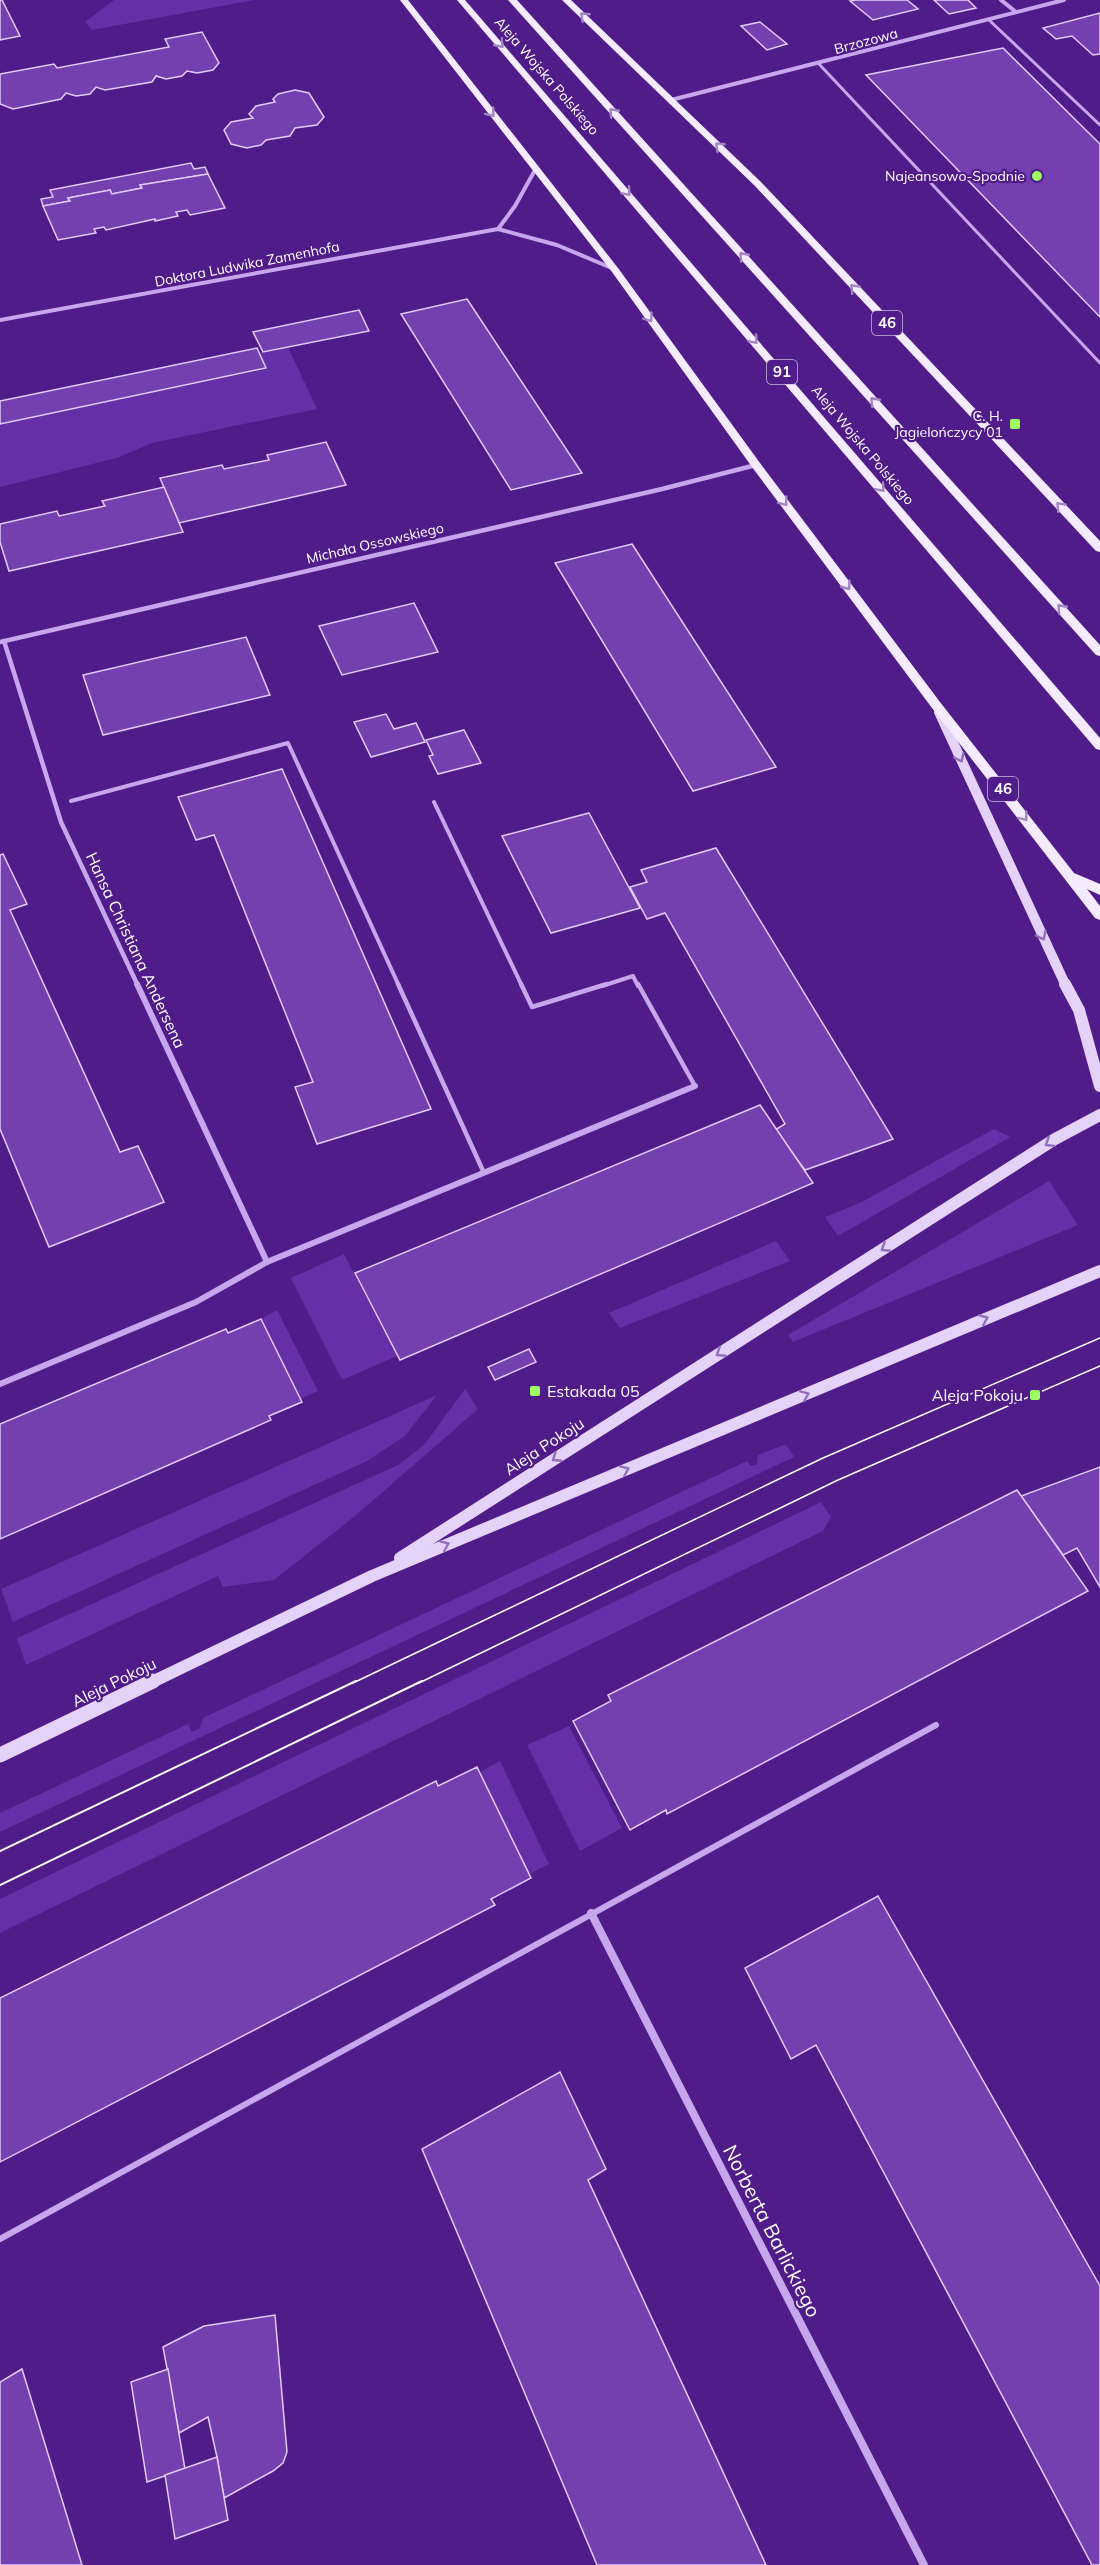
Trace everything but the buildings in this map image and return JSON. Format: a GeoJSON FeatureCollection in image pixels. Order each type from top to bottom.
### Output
{"type":"FeatureCollection","features":[{"type":"Feature","properties":{"kind":"main road"},"geometry":{"type":"LineString","coordinates":[[404,0],[535,170]]}},
{"type":"Feature","properties":{"kind":"main road","name":"Aleja Wojska Polskiego"},"geometry":{"type":"LineString","coordinates":[[461,0],[1100,746]]}},
{"type":"Feature","properties":{"kind":"main road","name":"Aleja Wojska Polskiego"},"geometry":{"type":"LineString","coordinates":[[512,0],[1100,652]]}},
{"type":"Feature","properties":{"kind":"main road"},"geometry":{"type":"LineString","coordinates":[[566,0],[671,100]]}},
{"type":"Feature","properties":{"kind":"main road","name":"46"},"geometry":{"type":"LineString","coordinates":[[671,100],[758,184],[1100,548]]}},
{"type":"Feature","properties":{"kind":"main road","name":"46"},"geometry":{"type":"LineString","coordinates":[[535,170],[615,270],[756,465],[936,705],[1100,915]]}},
{"type":"Feature","properties":{"kind":"main road"},"geometry":{"type":"LineString","coordinates":[[1069,874],[1100,890]]}},
{"type":"Feature","properties":{"kind":"street"},"geometry":{"type":"LineString","coordinates":[[1001,0],[1016,12]]}},
{"type":"Feature","properties":{"kind":"street","name":"Brzozowa"},"geometry":{"type":"LineString","coordinates":[[671,100],[1064,0]]}},
{"type":"Feature","properties":{"kind":"street"},"geometry":{"type":"LineString","coordinates":[[498,229],[515,206],[535,170]]}},
{"type":"Feature","properties":{"kind":"street","name":"Doktora Ludwika Zamenhofa"},"geometry":{"type":"LineString","coordinates":[[0,320],[498,229],[557,244],[615,270]]}},
{"type":"Feature","properties":{"kind":"street","name":"Michała Ossowskiego"},"geometry":{"type":"LineString","coordinates":[[2,642],[662,489],[756,465]]}},
{"type":"Feature","properties":{"kind":"street","name":"Hansa Christiana Andersena"},"geometry":{"type":"LineString","coordinates":[[2,642],[61,822],[267,1262]]}},
{"type":"Feature","properties":{"kind":"street"},"geometry":{"type":"LineString","coordinates":[[936,705],[1058,970],[1079,1010],[1100,1086]]}},
{"type":"Feature","properties":{"kind":"street"},"geometry":{"type":"LineString","coordinates":[[0,1384],[196,1302],[267,1262],[695,1086]]}},
{"type":"Feature","properties":{"kind":"street","name":"Aleja Pokoju"},"geometry":{"type":"LineString","coordinates":[[372,1576],[1055,1139],[1100,1114]]}},
{"type":"Feature","properties":{"kind":"street","name":"Aleja Pokoju"},"geometry":{"type":"LineString","coordinates":[[0,1755],[372,1576],[1100,1271]]}},
{"type":"Feature","properties":{"kind":"street","name":"Norberta Barlickiego"},"geometry":{"type":"LineString","coordinates":[[591,1913],[924,2565]]}},
{"type":"Feature","properties":{"kind":"lane"},"geometry":{"type":"LineString","coordinates":[[989,20],[1100,125]]}},
{"type":"Feature","properties":{"kind":"lane"},"geometry":{"type":"LineString","coordinates":[[819,64],[1100,363]]}},
{"type":"Feature","properties":{"kind":"lane"},"geometry":{"type":"LineString","coordinates":[[71,801],[288,744],[484,1173]]}},
{"type":"Feature","properties":{"kind":"lane"},"geometry":{"type":"LineString","coordinates":[[434,802],[532,1007],[633,976],[695,1086]]}},
{"type":"Feature","properties":{"kind":"lane"},"geometry":{"type":"LineString","coordinates":[[0,2239],[936,1725]]}},
{"type":"Feature","properties":{"kind":"shaded area"},"geometry":{"type":"Polygon","coordinates":[[[114,0],[254,0],[92,30],[85,22],[114,0]]]}},
{"type":"Feature","properties":{"kind":"shaded area"},"geometry":{"type":"Polygon","coordinates":[[[288,347],[317,409],[152,443],[117,458],[0,487],[0,423],[267,369],[259,353],[288,347]]]}},
{"type":"Feature","properties":{"kind":"shaded area"},"geometry":{"type":"Polygon","coordinates":[[[994,1129],[1010,1137],[838,1236],[825,1217],[860,1203],[994,1129]]]}},
{"type":"Feature","properties":{"kind":"shaded area"},"geometry":{"type":"Polygon","coordinates":[[[1049,1181],[1078,1225],[793,1342],[788,1335],[1049,1181]]]}},
{"type":"Feature","properties":{"kind":"shaded area"},"geometry":{"type":"Polygon","coordinates":[[[776,1241],[790,1261],[620,1328],[609,1313],[776,1241]]]}},
{"type":"Feature","properties":{"kind":"shaded area"},"geometry":{"type":"Polygon","coordinates":[[[344,1254],[397,1356],[342,1380],[291,1278],[344,1254]]]}},
{"type":"Feature","properties":{"kind":"shaded area"},"geometry":{"type":"Polygon","coordinates":[[[277,1310],[318,1391],[300,1399],[261,1319],[277,1310]]]}},
{"type":"Feature","properties":{"kind":"shaded area"},"geometry":{"type":"Polygon","coordinates":[[[465,1389],[478,1409],[355,1516],[274,1580],[223,1587],[218,1576],[26,1665],[17,1638],[398,1465],[424,1445],[465,1389]]]}},
{"type":"Feature","properties":{"kind":"shaded area"},"geometry":{"type":"Polygon","coordinates":[[[437,1395],[405,1436],[367,1461],[13,1622],[1,1589],[437,1395]]]}},
{"type":"Feature","properties":{"kind":"shaded area"},"geometry":{"type":"Polygon","coordinates":[[[786,1444],[794,1457],[0,1832],[0,1813],[188,1724],[192,1732],[200,1728],[203,1718],[747,1461],[751,1466],[757,1464],[758,1455],[786,1444]]]}},
{"type":"Feature","properties":{"kind":"shaded area"},"geometry":{"type":"Polygon","coordinates":[[[821,1502],[831,1517],[823,1531],[0,1933],[0,1899],[821,1502]]]}},
{"type":"Feature","properties":{"kind":"shaded area"},"geometry":{"type":"Polygon","coordinates":[[[569,1726],[622,1828],[580,1851],[527,1745],[569,1726]]]}},
{"type":"Feature","properties":{"kind":"shaded area"},"geometry":{"type":"Polygon","coordinates":[[[500,1761],[549,1864],[529,1874],[480,1772],[500,1761]]]}},
{"type":"Feature","properties":{"kind":"tram line"},"geometry":{"type":"LineString","coordinates":[[353,1683],[823,1458],[1100,1338]]}},
{"type":"Feature","properties":{"kind":"tram line"},"geometry":{"type":"LineString","coordinates":[[419,1683],[838,1480],[1100,1366]]}},
{"type":"Feature","properties":{"kind":"tram line"},"geometry":{"type":"LineString","coordinates":[[0,1851],[356,1681]]}},
{"type":"Feature","properties":{"kind":"tram line"},"geometry":{"type":"LineString","coordinates":[[0,1885],[422,1681]]}},
{"type":"Feature","properties":{"kind":"place","name":"Najeansowo-Spodnie"},"geometry":{"type":"Point","coordinates":[1037,176]}},
{"type":"Feature","properties":{"kind":"place","name":"C. H. Jagielończycy 01"},"geometry":{"type":"Point","coordinates":[1015,424]}},
{"type":"Feature","properties":{"kind":"place","name":"Estakada 05"},"geometry":{"type":"Point","coordinates":[535,1391]}},
{"type":"Feature","properties":{"kind":"place","name":"Aleja Pokoju"},"geometry":{"type":"Point","coordinates":[1035,1395]}}]}
